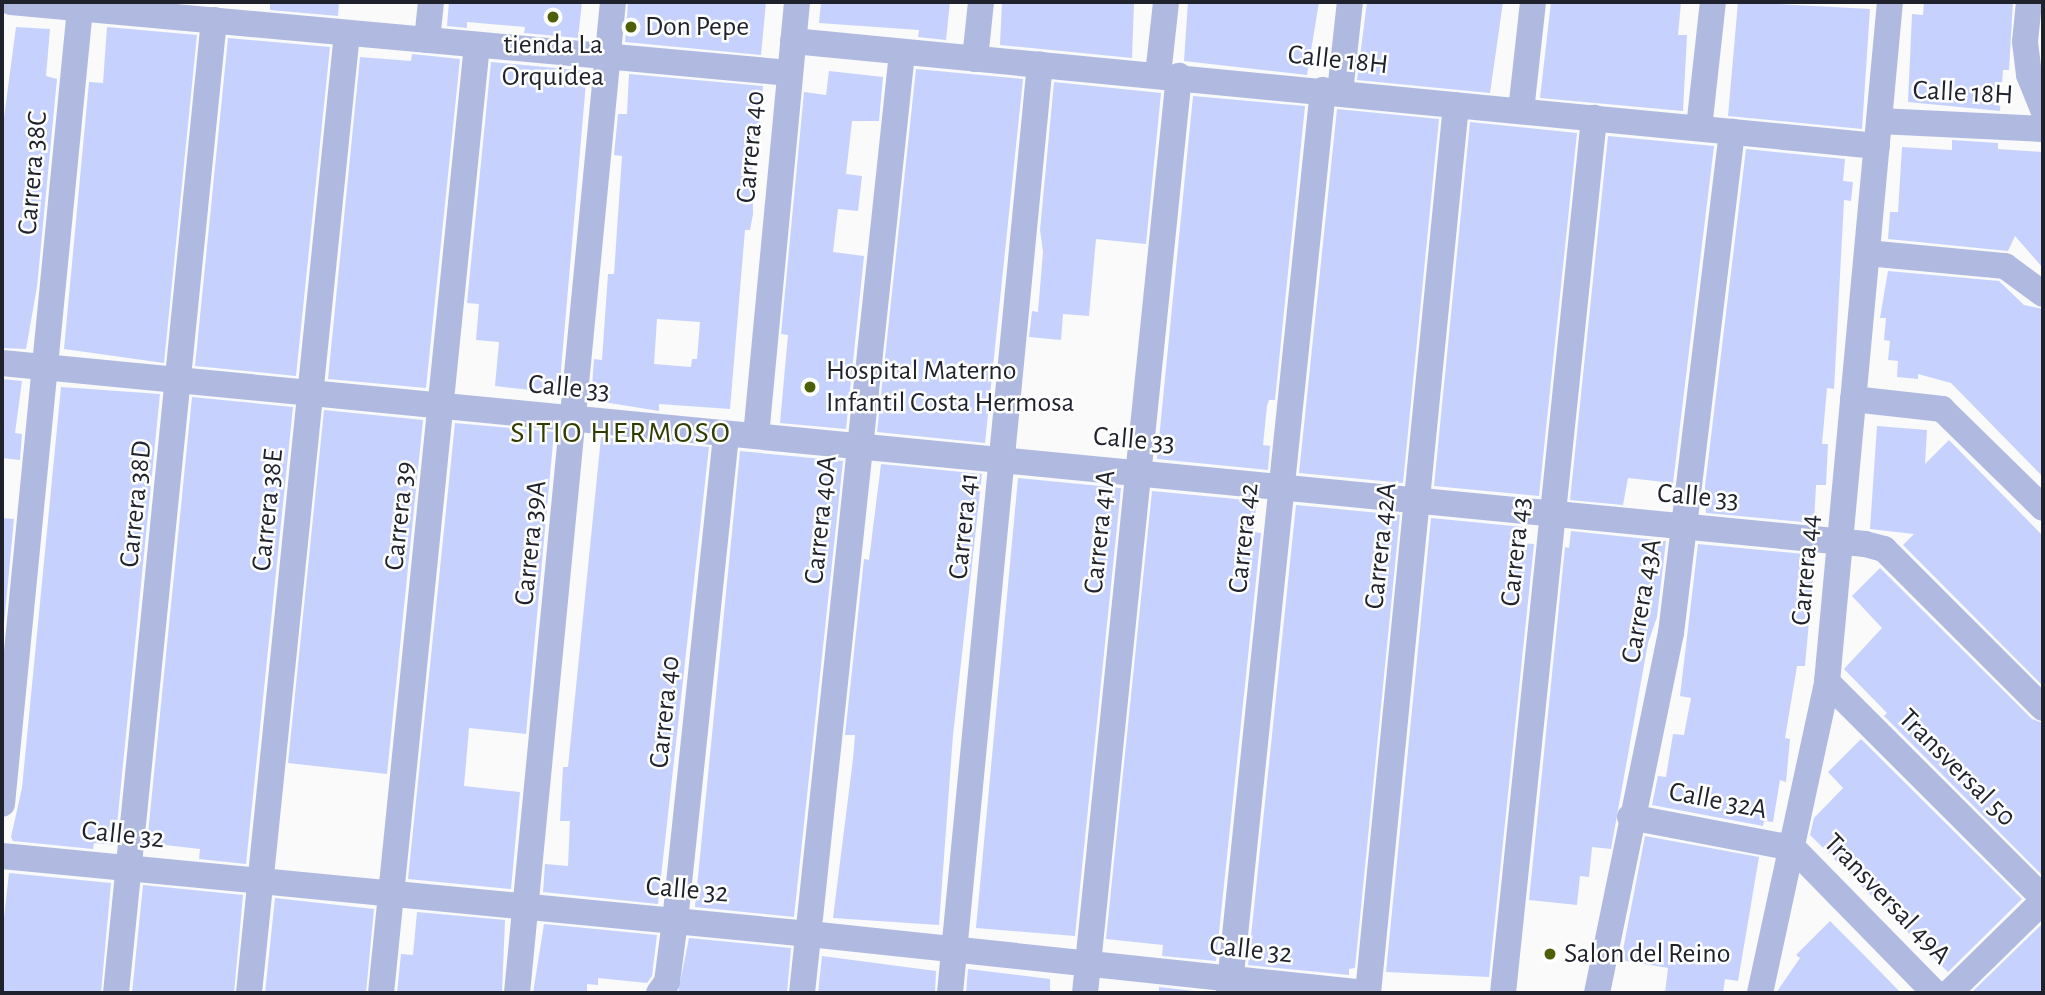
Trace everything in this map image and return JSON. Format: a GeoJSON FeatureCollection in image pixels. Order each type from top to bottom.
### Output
{"type":"FeatureCollection","features":[{"type":"Feature","properties":{"kind":"street"},"geometry":{"type":"LineString","coordinates":[[11,2],[232,14],[347,33],[790,74]]}},
{"type":"Feature","properties":{"kind":"street"},"geometry":{"type":"LineString","coordinates":[[427,40],[431,2]]}},
{"type":"Feature","properties":{"kind":"street","name":"Carrera 39A"},"geometry":{"type":"LineString","coordinates":[[517,993],[575,420],[613,2]]}},
{"type":"Feature","properties":{"kind":"street","name":"Carrera 40"},"geometry":{"type":"LineString","coordinates":[[756,436],[797,2]]}},
{"type":"Feature","properties":{"kind":"street"},"geometry":{"type":"LineString","coordinates":[[975,59],[981,2]]}},
{"type":"Feature","properties":{"kind":"street","name":"Carrera 41A"},"geometry":{"type":"LineString","coordinates":[[1085,993],[1138,472],[1168,76],[1166,2]]}},
{"type":"Feature","properties":{"kind":"street","name":"Carrera 42"},"geometry":{"type":"LineString","coordinates":[[1230,986],[1281,485],[1331,91],[1350,2]]}},
{"type":"Feature","properties":{"kind":"street"},"geometry":{"type":"LineString","coordinates":[[1521,111],[1533,2]]}},
{"type":"Feature","properties":{"kind":"street"},"geometry":{"type":"LineString","coordinates":[[1699,128],[1713,2]]}},
{"type":"Feature","properties":{"kind":"street","name":"Carrera 44"},"geometry":{"type":"LineString","coordinates":[[1760,993],[1827,682],[1890,2]]}},
{"type":"Feature","properties":{"kind":"street"},"geometry":{"type":"LineString","coordinates":[[2029,2],[2025,42],[2041,98]]}},
{"type":"Feature","properties":{"kind":"street","name":"Carrera 38C"},"geometry":{"type":"LineString","coordinates":[[2,804],[46,367],[70,5]]}},
{"type":"Feature","properties":{"kind":"street","name":"Carrera 38D"},"geometry":{"type":"LineString","coordinates":[[116,993],[180,383],[232,14]]}},
{"type":"Feature","properties":{"kind":"street","name":"Carrera 38E"},"geometry":{"type":"LineString","coordinates":[[249,993],[347,33]]}},
{"type":"Feature","properties":{"kind":"street","name":"Calle 18H"},"geometry":{"type":"LineString","coordinates":[[793,41],[1331,91],[1732,132],[1878,134],[2043,129]]}},
{"type":"Feature","properties":{"kind":"street","name":"Carrera 39"},"geometry":{"type":"LineString","coordinates":[[381,993],[444,408],[477,45]]}},
{"type":"Feature","properties":{"kind":"street","name":"Carrera 40A"},"geometry":{"type":"LineString","coordinates":[[802,993],[902,52]]}},
{"type":"Feature","properties":{"kind":"street","name":"Carrera 41"},"geometry":{"type":"LineString","coordinates":[[950,993],[1040,64]]}},
{"type":"Feature","properties":{"kind":"street","name":"Carrera 42A"},"geometry":{"type":"LineString","coordinates":[[1364,993],[1456,105]]}},
{"type":"Feature","properties":{"kind":"street","name":"Carrera 43"},"geometry":{"type":"LineString","coordinates":[[1503,993],[1594,118]]}},
{"type":"Feature","properties":{"kind":"street","name":"Carrera 43A"},"geometry":{"type":"LineString","coordinates":[[1597,993],[1630,817],[1671,634],[1687,527],[1732,132]]}},
{"type":"Feature","properties":{"kind":"street"},"geometry":{"type":"LineString","coordinates":[[1867,253],[2005,266],[2043,295]]}},
{"type":"Feature","properties":{"kind":"street","name":"Calle 33"},"geometry":{"type":"LineString","coordinates":[[2,363],[180,383],[312,393],[444,408],[1281,485],[1840,541],[1884,549],[2043,708]]}},
{"type":"Feature","properties":{"kind":"street"},"geometry":{"type":"LineString","coordinates":[[1853,400],[1942,409],[2043,508]]}},
{"type":"Feature","properties":{"kind":"street","name":"Carrera 40"},"geometry":{"type":"LineString","coordinates":[[659,993],[667,982],[675,921],[726,434]]}},
{"type":"Feature","properties":{"kind":"street","name":"Transversal 50"},"geometry":{"type":"LineString","coordinates":[[1827,682],[2043,900]]}},
{"type":"Feature","properties":{"kind":"street","name":"Calle 32A"},"geometry":{"type":"LineString","coordinates":[[1630,817],[1793,848]]}},
{"type":"Feature","properties":{"kind":"street","name":"Transversal 49A"},"geometry":{"type":"LineString","coordinates":[[1793,848],[1935,993]]}},
{"type":"Feature","properties":{"kind":"street","name":"Calle 32"},"geometry":{"type":"LineString","coordinates":[[2,856],[809,933],[1088,965],[1230,986],[1364,993]]}},
{"type":"Feature","properties":{"kind":"street"},"geometry":{"type":"LineString","coordinates":[[1949,993],[2043,900]]}},
{"type":"Feature","properties":{"kind":"building"},"geometry":{"type":"Polygon","coordinates":[[[270,2],[339,2],[338,16],[270,10],[270,2]]]}},
{"type":"Feature","properties":{"kind":"building"},"geometry":{"type":"Polygon","coordinates":[[[449,2],[582,2],[578,38],[524,33],[525,27],[467,22],[467,28],[447,26],[449,2]]]}},
{"type":"Feature","properties":{"kind":"building"},"geometry":{"type":"Polygon","coordinates":[[[628,2],[766,2],[761,55],[625,42],[628,2]]]}},
{"type":"Feature","properties":{"kind":"building"},"geometry":{"type":"Polygon","coordinates":[[[821,2],[950,2],[946,40],[918,37],[919,30],[819,23],[821,2]]]}},
{"type":"Feature","properties":{"kind":"building"},"geometry":{"type":"Polygon","coordinates":[[[1002,2],[1134,2],[1132,58],[1000,45],[1002,2]]]}},
{"type":"Feature","properties":{"kind":"building"},"geometry":{"type":"Polygon","coordinates":[[[1188,2],[1319,2],[1307,75],[1184,61],[1188,2]]]}},
{"type":"Feature","properties":{"kind":"building"},"geometry":{"type":"Polygon","coordinates":[[[1367,2],[1503,2],[1490,93],[1357,80],[1367,2]]]}},
{"type":"Feature","properties":{"kind":"building"},"geometry":{"type":"Polygon","coordinates":[[[1551,2],[1681,2],[1678,35],[1687,35],[1683,111],[1540,98],[1551,2]]]}},
{"type":"Feature","properties":{"kind":"building"},"geometry":{"type":"Polygon","coordinates":[[[1738,2],[1870,9],[1862,129],[1728,116],[1738,2]]]}},
{"type":"Feature","properties":{"kind":"building"},"geometry":{"type":"Polygon","coordinates":[[[1924,2],[2013,2],[2009,70],[2003,70],[2000,111],[1908,102],[1912,14],[1923,15],[1924,2]]]}},
{"type":"Feature","properties":{"kind":"building"},"geometry":{"type":"Polygon","coordinates":[[[16,27],[50,29],[46,76],[57,79],[37,287],[26,349],[2,348],[2,133],[16,27]]]}},
{"type":"Feature","properties":{"kind":"building"},"geometry":{"type":"Polygon","coordinates":[[[107,27],[197,35],[164,363],[64,349],[89,82],[103,83],[107,27]]]}},
{"type":"Feature","properties":{"kind":"building"},"geometry":{"type":"Polygon","coordinates":[[[228,38],[330,47],[296,376],[195,366],[228,38]]]}},
{"type":"Feature","properties":{"kind":"building"},"geometry":{"type":"Polygon","coordinates":[[[412,54],[460,59],[426,388],[328,379],[360,57],[411,61],[412,54]]]}},
{"type":"Feature","properties":{"kind":"building"},"geometry":{"type":"Polygon","coordinates":[[[491,62],[587,71],[559,393],[495,386],[499,342],[476,340],[479,304],[467,303],[491,62]]]}},
{"type":"Feature","properties":{"kind":"building"},"geometry":{"type":"Polygon","coordinates":[[[916,69],[1023,79],[985,443],[877,432],[916,69]]]}},
{"type":"Feature","properties":{"kind":"building"},"geometry":{"type":"Polygon","coordinates":[[[829,71],[883,77],[879,121],[852,121],[846,174],[862,176],[858,211],[838,209],[833,252],[864,256],[846,429],[780,423],[788,335],[781,334],[804,92],[826,95],[829,71]]]}},
{"type":"Feature","properties":{"kind":"building"},"geometry":{"type":"Polygon","coordinates":[[[629,74],[763,86],[758,148],[752,148],[753,214],[750,230],[745,230],[730,409],[659,404],[659,411],[591,400],[594,359],[602,360],[608,274],[614,274],[622,156],[614,155],[618,114],[627,114],[629,74]],[[657,319],[654,364],[691,367],[692,359],[697,359],[700,322],[657,319]]]}},
{"type":"Feature","properties":{"kind":"building"},"geometry":{"type":"Polygon","coordinates":[[[1054,82],[1161,93],[1146,244],[1096,239],[1089,316],[1063,314],[1061,340],[1029,337],[1032,311],[1038,312],[1043,252],[1040,230],[1054,82]]]}},
{"type":"Feature","properties":{"kind":"building"},"geometry":{"type":"Polygon","coordinates":[[[1193,96],[1305,106],[1275,400],[1269,400],[1267,406],[1263,445],[1270,446],[1268,470],[1157,459],[1193,96]]]}},
{"type":"Feature","properties":{"kind":"building"},"geometry":{"type":"Polygon","coordinates":[[[1337,109],[1439,119],[1403,483],[1299,473],[1337,109]]]}},
{"type":"Feature","properties":{"kind":"building"},"geometry":{"type":"Polygon","coordinates":[[[1470,122],[1577,133],[1539,496],[1434,486],[1470,122]]]}},
{"type":"Feature","properties":{"kind":"building"},"geometry":{"type":"Polygon","coordinates":[[[1608,136],[1714,146],[1673,483],[1628,478],[1623,505],[1570,500],[1608,136]]]}},
{"type":"Feature","properties":{"kind":"building"},"geometry":{"type":"Polygon","coordinates":[[[1952,140],[1998,143],[1998,149],[2043,152],[2043,268],[2015,236],[2008,251],[1888,239],[1890,212],[1898,212],[1902,147],[1952,150],[1952,140]]]}},
{"type":"Feature","properties":{"kind":"building"},"geometry":{"type":"Polygon","coordinates":[[[1746,149],[1845,159],[1843,181],[1853,182],[1851,201],[1844,200],[1834,389],[1827,388],[1822,444],[1828,444],[1826,485],[1816,485],[1814,523],[1706,513],[1705,486],[1746,149]]]}},
{"type":"Feature","properties":{"kind":"building"},"geometry":{"type":"Polygon","coordinates":[[[1888,271],[1999,281],[2024,305],[2043,309],[2043,477],[1951,383],[1918,374],[1918,379],[1897,377],[1898,361],[1888,360],[1890,341],[1884,340],[1886,318],[1880,318],[1888,271]]]}},
{"type":"Feature","properties":{"kind":"building"},"geometry":{"type":"Polygon","coordinates":[[[2,379],[22,381],[15,433],[22,434],[20,460],[2,458],[2,379]]]}},
{"type":"Feature","properties":{"kind":"building"},"geometry":{"type":"Polygon","coordinates":[[[61,387],[160,394],[115,845],[94,843],[93,849],[13,841],[11,837],[22,788],[61,387]]]}},
{"type":"Feature","properties":{"kind":"building"},"geometry":{"type":"Polygon","coordinates":[[[192,397],[293,407],[246,864],[199,859],[200,849],[147,843],[192,397]]]}},
{"type":"Feature","properties":{"kind":"building"},"geometry":{"type":"Polygon","coordinates":[[[324,410],[423,420],[387,774],[288,763],[324,410]]]}},
{"type":"Feature","properties":{"kind":"building"},"geometry":{"type":"Polygon","coordinates":[[[455,423],[554,432],[526,734],[469,728],[464,786],[520,792],[511,889],[408,879],[455,423]]]}},
{"type":"Feature","properties":{"kind":"building"},"geometry":{"type":"Polygon","coordinates":[[[1877,426],[1927,430],[1925,464],[1949,440],[2043,536],[2043,686],[1903,545],[1914,534],[1870,529],[1877,426]]]}},
{"type":"Feature","properties":{"kind":"building"},"geometry":{"type":"Polygon","coordinates":[[[601,437],[709,447],[658,904],[543,892],[545,864],[568,866],[570,821],[560,821],[563,767],[568,767],[601,437]]]}},
{"type":"Feature","properties":{"kind":"building"},"geometry":{"type":"Polygon","coordinates":[[[740,451],[843,461],[794,917],[695,907],[740,451]]]}},
{"type":"Feature","properties":{"kind":"building"},"geometry":{"type":"Polygon","coordinates":[[[881,464],[982,474],[953,735],[939,925],[833,918],[855,735],[845,735],[864,559],[869,560],[881,464]]]}},
{"type":"Feature","properties":{"kind":"building"},"geometry":{"type":"Polygon","coordinates":[[[1018,478],[1121,488],[1075,936],[976,928],[1018,478]]]}},
{"type":"Feature","properties":{"kind":"building"},"geometry":{"type":"Polygon","coordinates":[[[1152,491],[1257,501],[1253,532],[1261,533],[1216,961],[1162,956],[1163,945],[1106,939],[1152,491]]]}},
{"type":"Feature","properties":{"kind":"building"},"geometry":{"type":"Polygon","coordinates":[[[1296,505],[1400,515],[1355,968],[1349,969],[1349,975],[1248,965],[1296,505]]]}},
{"type":"Feature","properties":{"kind":"building"},"geometry":{"type":"Polygon","coordinates":[[[2,518],[14,519],[2,645],[2,518]]]}},
{"type":"Feature","properties":{"kind":"building"},"geometry":{"type":"Polygon","coordinates":[[[1431,518],[1523,527],[1522,543],[1534,544],[1489,977],[1386,972],[1431,518]]]}},
{"type":"Feature","properties":{"kind":"building"},"geometry":{"type":"Polygon","coordinates":[[[1571,531],[1666,541],[1657,617],[1648,643],[1611,849],[1592,847],[1589,877],[1580,876],[1577,905],[1529,900],[1565,547],[1569,548],[1571,531]]]}},
{"type":"Feature","properties":{"kind":"building"},"geometry":{"type":"Polygon","coordinates":[[[1698,544],[1815,555],[1805,666],[1797,666],[1785,738],[1790,739],[1786,782],[1780,780],[1773,822],[1764,821],[1763,826],[1652,805],[1658,776],[1666,777],[1673,734],[1684,735],[1691,698],[1680,696],[1698,544]]]}},
{"type":"Feature","properties":{"kind":"building"},"geometry":{"type":"Polygon","coordinates":[[[1880,568],[2032,719],[2043,723],[2041,874],[1884,716],[1887,713],[1844,669],[1882,628],[1852,596],[1880,568]]]}},
{"type":"Feature","properties":{"kind":"building"},"geometry":{"type":"Polygon","coordinates":[[[1861,739],[2022,899],[1948,972],[1810,835],[1814,818],[1843,788],[1828,772],[1861,739]]]}},
{"type":"Feature","properties":{"kind":"building"},"geometry":{"type":"Polygon","coordinates":[[[1645,836],[1759,857],[1738,981],[1725,979],[1723,993],[1665,993],[1668,968],[1621,960],[1645,836]]]}},
{"type":"Feature","properties":{"kind":"building"},"geometry":{"type":"Polygon","coordinates":[[[9,873],[111,883],[101,993],[2,993],[2,935],[9,873]]]}},
{"type":"Feature","properties":{"kind":"building"},"geometry":{"type":"Polygon","coordinates":[[[143,885],[243,895],[234,993],[132,993],[143,885]]]}},
{"type":"Feature","properties":{"kind":"building"},"geometry":{"type":"Polygon","coordinates":[[[275,898],[374,909],[366,993],[265,993],[275,898]]]}},
{"type":"Feature","properties":{"kind":"building"},"geometry":{"type":"Polygon","coordinates":[[[417,912],[505,920],[502,993],[397,993],[401,954],[413,955],[417,912]]]}},
{"type":"Feature","properties":{"kind":"building"},"geometry":{"type":"Polygon","coordinates":[[[1830,921],[1901,993],[1776,993],[1800,958],[1796,955],[1830,921]]]}},
{"type":"Feature","properties":{"kind":"building"},"geometry":{"type":"Polygon","coordinates":[[[2043,923],[2043,993],[1971,993],[2043,923]]]}},
{"type":"Feature","properties":{"kind":"building"},"geometry":{"type":"Polygon","coordinates":[[[544,924],[657,935],[652,976],[647,983],[598,978],[598,985],[587,984],[587,993],[533,993],[544,924]]]}},
{"type":"Feature","properties":{"kind":"building"},"geometry":{"type":"Polygon","coordinates":[[[689,938],[791,948],[787,993],[678,993],[689,938]]]}},
{"type":"Feature","properties":{"kind":"building"},"geometry":{"type":"Polygon","coordinates":[[[822,956],[936,971],[935,993],[818,993],[822,956]]]}},
{"type":"Feature","properties":{"kind":"building"},"geometry":{"type":"Polygon","coordinates":[[[968,969],[1050,979],[1050,993],[966,993],[968,969]]]}},
{"type":"Feature","properties":{"kind":"building"},"geometry":{"type":"Polygon","coordinates":[[[1159,987],[1213,993],[1159,993],[1159,987]]]}},
{"type":"Feature","properties":{"kind":"place","name":"tienda La Orquidea"},"geometry":{"type":"Point","coordinates":[553,17]}},
{"type":"Feature","properties":{"kind":"place","name":"Don Pepe"},"geometry":{"type":"Point","coordinates":[631,27]}},
{"type":"Feature","properties":{"kind":"place","name":"Hospital Materno Infantil Costa Hermosa"},"geometry":{"type":"Point","coordinates":[810,387]}},
{"type":"Feature","properties":{"kind":"place","name":"Salon del Reino"},"geometry":{"type":"Point","coordinates":[1550,954]}},
{"type":"Feature","properties":{"kind":"district","name":"SITIO HERMOSO"},"geometry":{"type":"Point","coordinates":[621,433]}}]}
